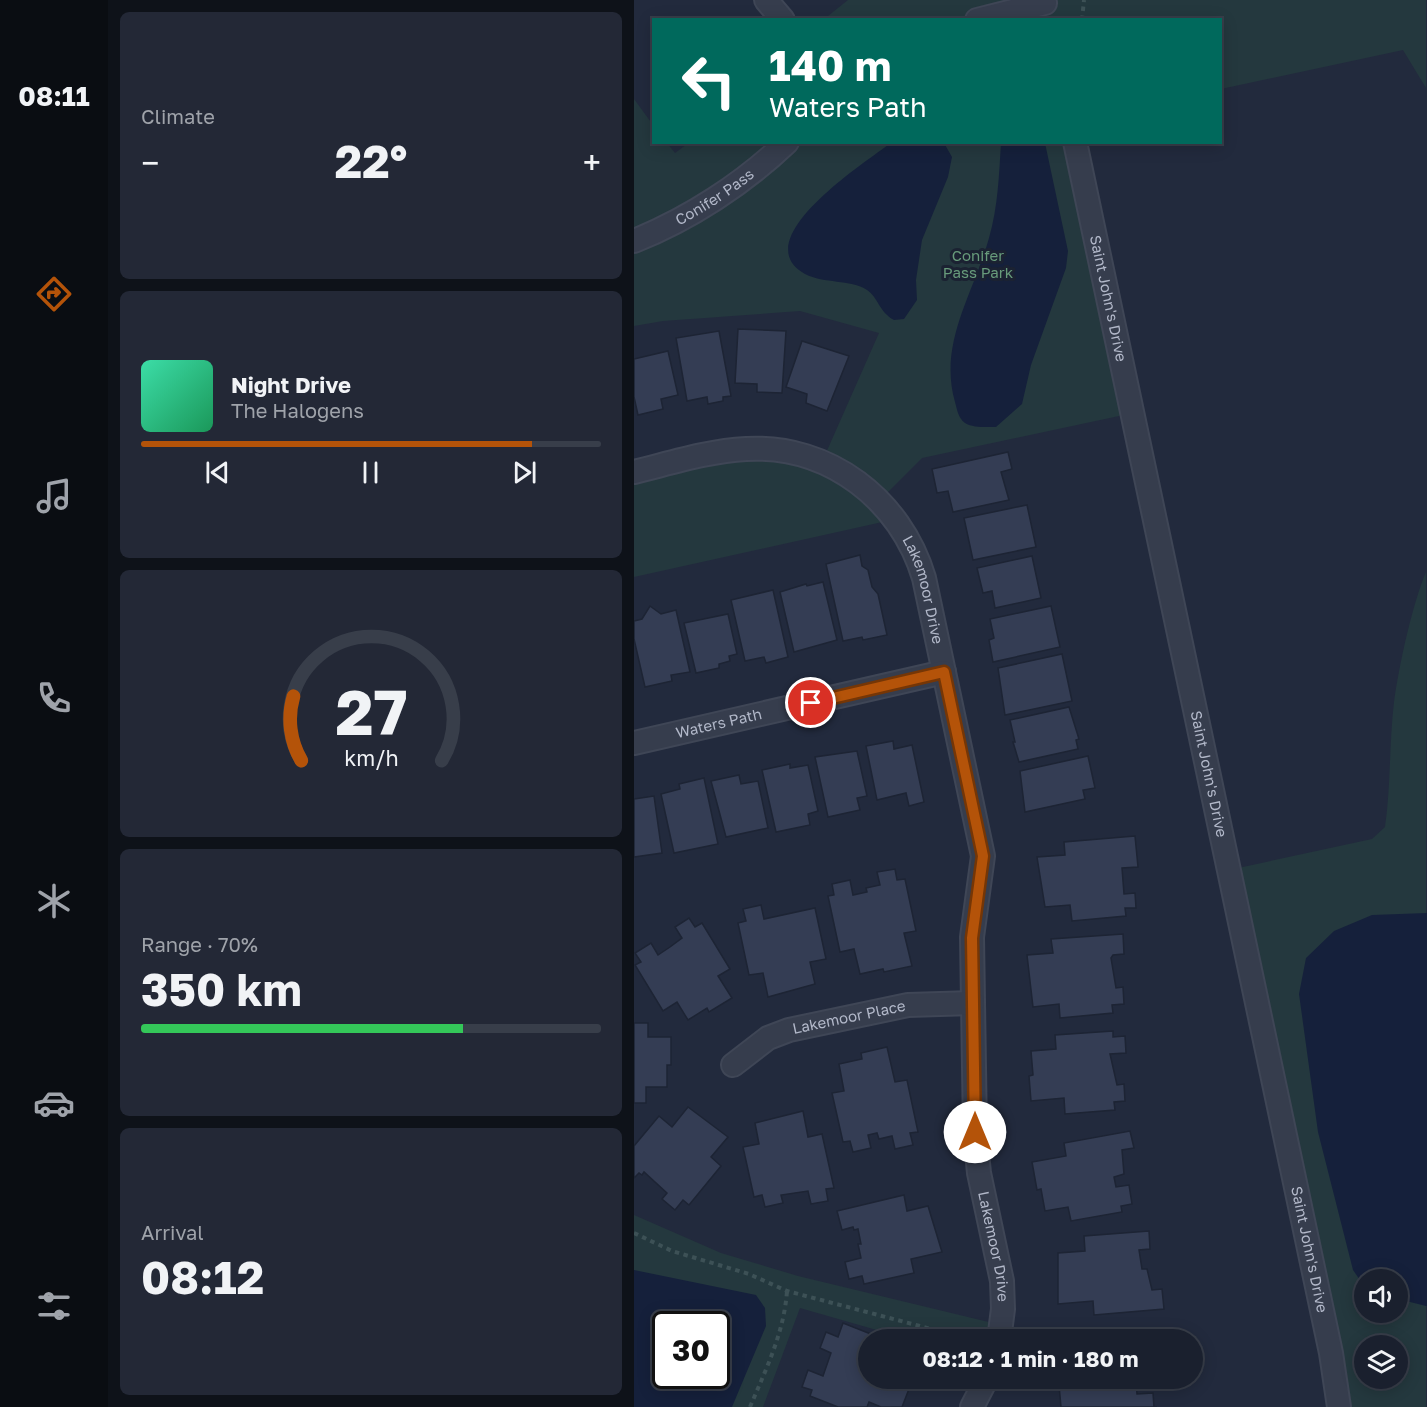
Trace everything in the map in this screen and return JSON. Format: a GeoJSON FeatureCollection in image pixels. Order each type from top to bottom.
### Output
{"type":"FeatureCollection","features":[{"type":"Feature","properties":{"kind":"street"},"geometry":{"type":"LineString","coordinates":[[766,0],[781,18]]}},
{"type":"Feature","properties":{"kind":"street"},"geometry":{"type":"LineString","coordinates":[[988,18],[1046,7]]}},
{"type":"Feature","properties":{"kind":"street","name":"Conifer Pass"},"geometry":{"type":"LineString","coordinates":[[634,241],[658,231],[702,206],[736,184],[785,144]]}},
{"type":"Feature","properties":{"kind":"street","name":"Saint John's Drive"},"geometry":{"type":"LineString","coordinates":[[1075,144],[1329,1342],[1339,1407]]}},
{"type":"Feature","properties":{"kind":"street","name":"Lakemoor Drive"},"geometry":{"type":"LineString","coordinates":[[634,472],[724,451],[767,449],[816,460],[853,478],[888,508],[912,546],[924,578],[983,856],[973,922],[976,1153],[1002,1281],[1003,1309],[1000,1329]]}},
{"type":"Feature","properties":{"kind":"street","name":"Waters Path"},"geometry":{"type":"LineString","coordinates":[[634,743],[944,672]]}},
{"type":"Feature","properties":{"kind":"street","name":"Lakemoor Place"},"geometry":{"type":"LineString","coordinates":[[733,1065],[762,1042],[782,1032],[908,1005],[973,1003]]}},
{"type":"Feature","properties":{"kind":"street"},"geometry":{"type":"LineString","coordinates":[[972,1407],[981,1389]]}},
{"type":"Feature","properties":{"kind":"path"},"geometry":{"type":"LineString","coordinates":[[1082,18],[1084,0]]}},
{"type":"Feature","properties":{"kind":"path"},"geometry":{"type":"LineString","coordinates":[[634,1233],[672,1251],[749,1274],[787,1291],[931,1329]]}},
{"type":"Feature","properties":{"kind":"path"},"geometry":{"type":"LineString","coordinates":[[750,1407],[777,1343],[785,1312],[787,1291]]}},
{"type":"Feature","properties":{"kind":"green space"},"geometry":{"type":"Polygon","coordinates":[[[848,0],[1426,0],[1426,88],[1403,50],[1222,89],[1222,18],[826,18],[848,0]]]}},
{"type":"Feature","properties":{"kind":"green space","name":"Conifer Pass Park"},"geometry":{"type":"Polygon","coordinates":[[[634,99],[652,124],[652,144],[668,144],[675,153],[687,144],[1075,144],[1133,413],[922,458],[880,500],[896,519],[634,577],[634,472],[724,451],[822,462],[879,333],[800,311],[663,321],[634,326],[634,99]]]}},
{"type":"Feature","properties":{"kind":"green space"},"geometry":{"type":"Polygon","coordinates":[[[1426,572],[1426,1407],[1339,1407],[1229,870],[1372,839],[1385,827],[1394,702],[1416,601],[1426,572]]]}},
{"type":"Feature","properties":{"kind":"green space"},"geometry":{"type":"Polygon","coordinates":[[[634,1215],[721,1253],[798,1276],[1001,1325],[1000,1329],[873,1329],[800,1308],[763,1407],[634,1407],[634,1215]]]}},
{"type":"Feature","properties":{"kind":"water"},"geometry":{"type":"Polygon","coordinates":[[[889,144],[945,144],[952,157],[948,177],[922,240],[916,280],[917,300],[904,319],[894,320],[889,317],[867,290],[853,284],[812,277],[805,274],[790,259],[789,242],[799,223],[816,203],[859,166],[889,144]]]}},
{"type":"Feature","properties":{"kind":"water"},"geometry":{"type":"Polygon","coordinates":[[[1001,144],[1045,144],[1068,251],[1066,268],[1031,365],[1022,404],[996,427],[980,427],[965,423],[959,416],[951,380],[951,359],[960,318],[983,258],[992,226],[998,191],[1001,144]]]}},
{"type":"Feature","properties":{"kind":"water"},"geometry":{"type":"Polygon","coordinates":[[[1427,913],[1427,1306],[1408,1302],[1408,1269],[1353,1270],[1318,1132],[1299,994],[1306,958],[1334,931],[1372,915],[1427,913]]]}},
{"type":"Feature","properties":{"kind":"water"},"geometry":{"type":"Polygon","coordinates":[[[634,1270],[756,1295],[765,1308],[766,1326],[732,1407],[634,1407],[634,1270]]]}},
{"type":"Feature","properties":{"kind":"building"},"geometry":{"type":"Polygon","coordinates":[[[738,329],[786,331],[782,393],[757,392],[757,384],[735,383],[738,329]]]}},
{"type":"Feature","properties":{"kind":"building"},"geometry":{"type":"Polygon","coordinates":[[[719,331],[731,396],[723,397],[723,401],[708,404],[707,397],[687,401],[676,338],[719,331]]]}},
{"type":"Feature","properties":{"kind":"building"},"geometry":{"type":"Polygon","coordinates":[[[802,341],[849,356],[827,411],[806,403],[807,394],[786,387],[802,341]]]}},
{"type":"Feature","properties":{"kind":"building"},"geometry":{"type":"Polygon","coordinates":[[[668,351],[678,395],[661,399],[663,409],[638,415],[634,397],[634,359],[668,351]]]}},
{"type":"Feature","properties":{"kind":"building"},"geometry":{"type":"Polygon","coordinates":[[[1008,452],[1012,469],[1001,472],[1009,500],[953,512],[948,491],[937,493],[932,469],[1008,452]]]}},
{"type":"Feature","properties":{"kind":"building"},"geometry":{"type":"Polygon","coordinates":[[[1027,505],[1036,547],[973,560],[964,518],[1027,505]]]}},
{"type":"Feature","properties":{"kind":"building"},"geometry":{"type":"Polygon","coordinates":[[[860,555],[862,566],[868,570],[872,587],[878,594],[887,635],[843,641],[826,564],[860,555]]]}},
{"type":"Feature","properties":{"kind":"building"},"geometry":{"type":"Polygon","coordinates":[[[1032,556],[1041,598],[995,608],[992,591],[983,593],[977,568],[1032,556]]]}},
{"type":"Feature","properties":{"kind":"building"},"geometry":{"type":"Polygon","coordinates":[[[823,582],[837,640],[794,652],[780,592],[806,584],[807,586],[823,582]]]}},
{"type":"Feature","properties":{"kind":"building"},"geometry":{"type":"Polygon","coordinates":[[[773,590],[788,657],[766,663],[764,657],[745,661],[731,600],[773,590]]]}},
{"type":"Feature","properties":{"kind":"building"},"geometry":{"type":"Polygon","coordinates":[[[650,606],[661,614],[676,610],[690,672],[671,675],[672,681],[645,687],[634,639],[634,621],[642,619],[650,606]]]}},
{"type":"Feature","properties":{"kind":"building"},"geometry":{"type":"Polygon","coordinates":[[[1051,606],[1060,647],[993,662],[989,640],[994,638],[990,619],[1051,606]]]}},
{"type":"Feature","properties":{"kind":"building"},"geometry":{"type":"Polygon","coordinates":[[[728,614],[737,654],[729,656],[730,661],[719,664],[719,668],[696,673],[684,623],[728,614]]]}},
{"type":"Feature","properties":{"kind":"building"},"geometry":{"type":"Polygon","coordinates":[[[1062,654],[1072,701],[1005,715],[998,668],[1062,654]]]}},
{"type":"Feature","properties":{"kind":"building"},"geometry":{"type":"Polygon","coordinates":[[[1069,707],[1079,739],[1076,740],[1078,749],[1019,762],[1010,720],[1069,707]]]}},
{"type":"Feature","properties":{"kind":"building"},"geometry":{"type":"Polygon","coordinates":[[[893,741],[894,749],[912,745],[924,802],[909,806],[906,793],[877,800],[866,746],[893,741]]]}},
{"type":"Feature","properties":{"kind":"building"},"geometry":{"type":"Polygon","coordinates":[[[857,751],[867,796],[857,798],[860,810],[828,817],[815,757],[857,751]]]}},
{"type":"Feature","properties":{"kind":"building"},"geometry":{"type":"Polygon","coordinates":[[[1088,756],[1095,788],[1083,790],[1085,799],[1025,812],[1020,771],[1088,756]]]}},
{"type":"Feature","properties":{"kind":"building"},"geometry":{"type":"Polygon","coordinates":[[[790,764],[790,768],[808,765],[818,811],[808,814],[810,825],[776,832],[762,770],[790,764]]]}},
{"type":"Feature","properties":{"kind":"building"},"geometry":{"type":"Polygon","coordinates":[[[739,775],[741,784],[758,781],[768,828],[726,837],[711,781],[739,775]]]}},
{"type":"Feature","properties":{"kind":"building"},"geometry":{"type":"Polygon","coordinates":[[[704,778],[718,844],[674,853],[661,794],[680,789],[679,784],[704,778]]]}},
{"type":"Feature","properties":{"kind":"building"},"geometry":{"type":"Polygon","coordinates":[[[654,796],[662,853],[634,857],[634,799],[654,796]]]}},
{"type":"Feature","properties":{"kind":"building"},"geometry":{"type":"Polygon","coordinates":[[[1135,836],[1138,867],[1122,868],[1124,894],[1135,893],[1136,908],[1125,908],[1126,916],[1072,921],[1070,905],[1045,907],[1037,857],[1065,855],[1064,842],[1135,836]]]}},
{"type":"Feature","properties":{"kind":"building"},"geometry":{"type":"Polygon","coordinates":[[[895,869],[897,880],[905,879],[916,931],[904,933],[912,966],[860,974],[854,949],[840,952],[828,896],[834,895],[832,884],[850,880],[853,895],[867,892],[866,888],[880,885],[877,872],[895,869]]]}},
{"type":"Feature","properties":{"kind":"building"},"geometry":{"type":"Polygon","coordinates":[[[761,905],[764,919],[815,908],[826,959],[810,962],[815,984],[768,997],[763,973],[749,975],[738,923],[746,921],[743,909],[761,905]]]}},
{"type":"Feature","properties":{"kind":"building"},"geometry":{"type":"Polygon","coordinates":[[[689,918],[695,927],[702,923],[730,969],[718,976],[732,998],[709,1012],[707,1008],[688,1020],[677,1002],[663,1011],[635,965],[641,962],[635,953],[651,943],[658,955],[682,938],[675,927],[689,918]]]}},
{"type":"Feature","properties":{"kind":"building"},"geometry":{"type":"Polygon","coordinates":[[[1123,934],[1124,954],[1113,955],[1111,958],[1116,988],[1123,987],[1124,1004],[1112,1005],[1113,1013],[1060,1018],[1059,1004],[1033,1007],[1027,955],[1053,953],[1051,939],[1123,934]]]}},
{"type":"Feature","properties":{"kind":"building"},"geometry":{"type":"Polygon","coordinates":[[[634,1023],[648,1023],[648,1037],[671,1037],[671,1065],[667,1065],[667,1087],[646,1087],[646,1103],[634,1103],[634,1023]]]}},
{"type":"Feature","properties":{"kind":"building"},"geometry":{"type":"Polygon","coordinates":[[[1113,1031],[1113,1037],[1125,1036],[1126,1053],[1110,1054],[1117,1085],[1124,1084],[1125,1101],[1114,1102],[1115,1110],[1065,1114],[1064,1098],[1031,1101],[1029,1076],[1033,1075],[1031,1051],[1056,1049],[1055,1035],[1113,1031]]]}},
{"type":"Feature","properties":{"kind":"building"},"geometry":{"type":"Polygon","coordinates":[[[887,1047],[895,1082],[907,1080],[918,1132],[910,1133],[913,1145],[895,1149],[892,1136],[879,1139],[877,1133],[868,1135],[871,1148],[853,1152],[850,1141],[843,1142],[832,1093],[844,1091],[839,1064],[862,1059],[861,1053],[887,1047]]]}},
{"type":"Feature","properties":{"kind":"building"},"geometry":{"type":"Polygon","coordinates":[[[688,1107],[728,1137],[711,1157],[721,1166],[689,1205],[683,1200],[675,1210],[662,1199],[667,1193],[644,1172],[634,1178],[634,1146],[659,1116],[672,1127],[688,1107]]]}},
{"type":"Feature","properties":{"kind":"building"},"geometry":{"type":"Polygon","coordinates":[[[803,1111],[808,1137],[822,1134],[834,1188],[826,1189],[828,1201],[811,1204],[808,1191],[781,1195],[783,1203],[765,1207],[762,1195],[754,1197],[743,1147],[759,1144],[755,1123],[803,1111]]]}},
{"type":"Feature","properties":{"kind":"building"},"geometry":{"type":"Polygon","coordinates":[[[1130,1131],[1134,1148],[1122,1150],[1124,1174],[1114,1177],[1116,1187],[1129,1185],[1132,1204],[1121,1206],[1122,1212],[1071,1221],[1068,1207],[1045,1211],[1041,1189],[1037,1190],[1032,1162],[1066,1156],[1064,1143],[1130,1131]]]}},
{"type":"Feature","properties":{"kind":"building"},"geometry":{"type":"Polygon","coordinates":[[[904,1195],[907,1211],[928,1206],[942,1252],[911,1259],[914,1273],[864,1284],[862,1276],[849,1279],[845,1262],[861,1258],[858,1244],[861,1244],[858,1229],[854,1230],[853,1227],[842,1230],[837,1211],[904,1195]]]}},
{"type":"Feature","properties":{"kind":"building"},"geometry":{"type":"Polygon","coordinates":[[[1149,1231],[1150,1249],[1139,1250],[1142,1269],[1147,1269],[1152,1290],[1162,1289],[1164,1309],[1094,1315],[1093,1301],[1058,1304],[1058,1253],[1085,1251],[1084,1236],[1149,1231]]]}},
{"type":"Feature","properties":{"kind":"building"},"geometry":{"type":"Polygon","coordinates":[[[843,1323],[858,1329],[858,1389],[909,1389],[902,1407],[881,1407],[869,1402],[867,1407],[838,1407],[810,1396],[812,1390],[802,1387],[808,1370],[823,1376],[831,1353],[820,1348],[826,1332],[838,1337],[843,1323]]]}},
{"type":"Feature","properties":{"kind":"building"},"geometry":{"type":"Polygon","coordinates":[[[1059,1389],[1137,1389],[1137,1394],[1153,1393],[1154,1407],[1061,1407],[1059,1389]]]}},
{"type":"Feature","properties":{"kind":"route"},"geometry":{"type":"LineString","coordinates":[[811,703],[944,672],[983,856],[982,877],[975,906],[972,938],[975,1132]]}}]}
